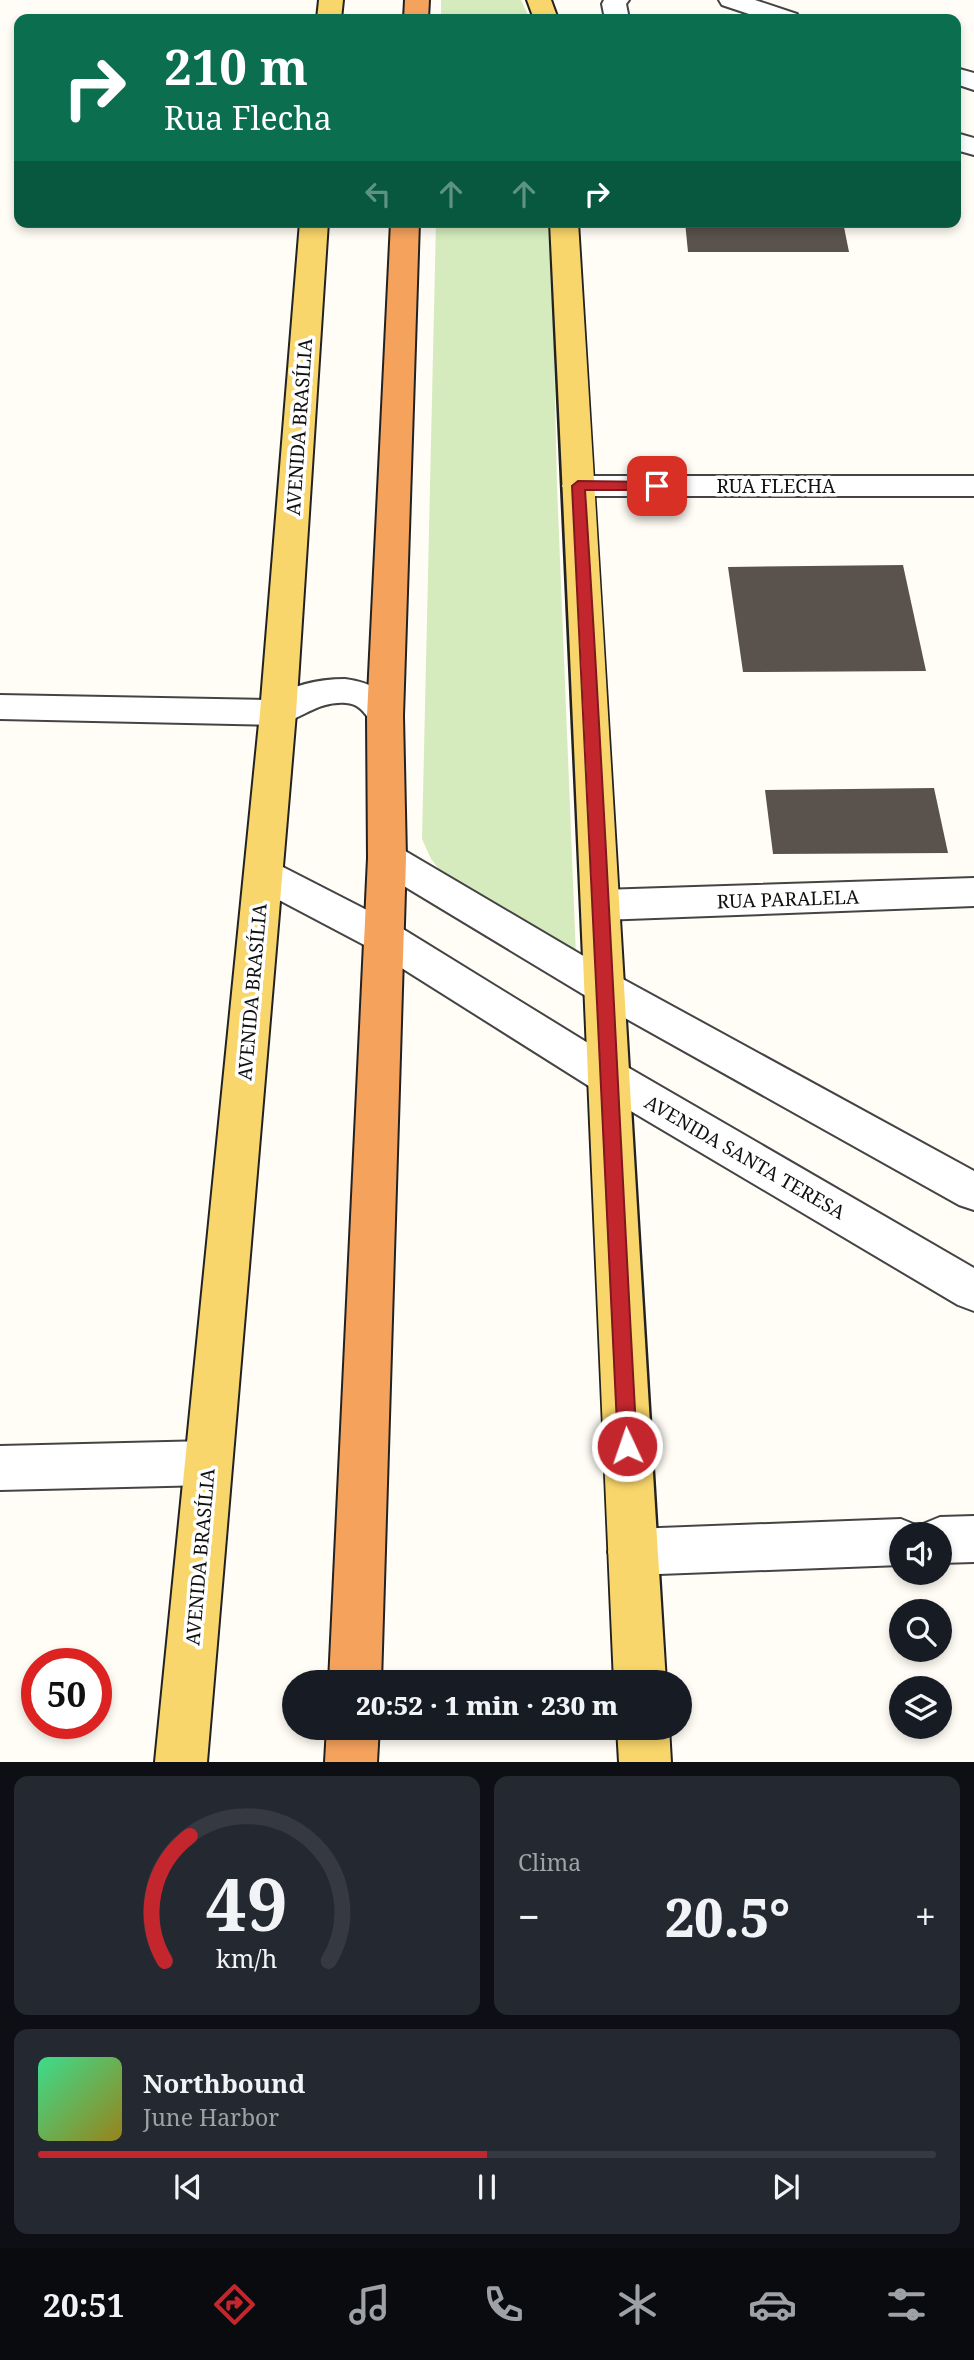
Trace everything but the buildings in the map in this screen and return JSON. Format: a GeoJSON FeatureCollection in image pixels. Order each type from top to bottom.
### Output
{"type":"FeatureCollection","features":[{"type":"Feature","properties":{"kind":"highway"},"geometry":{"type":"LineString","coordinates":[[355,1670],[387,858],[385,716],[405,228]]}},
{"type":"Feature","properties":{"kind":"highway"},"geometry":{"type":"LineString","coordinates":[[351,1762],[352,1740]]}},
{"type":"Feature","properties":{"kind":"main road","name":"AVENIDA BRASÍLIA"},"geometry":{"type":"LineString","coordinates":[[181,1762],[278,713],[314,228]]}},
{"type":"Feature","properties":{"kind":"main road"},"geometry":{"type":"LineString","coordinates":[[564,228],[639,1670]]}},
{"type":"Feature","properties":{"kind":"main road"},"geometry":{"type":"LineString","coordinates":[[644,1740],[645,1762]]}},
{"type":"Feature","properties":{"kind":"street"},"geometry":{"type":"LineString","coordinates":[[731,0],[773,14]]}},
{"type":"Feature","properties":{"kind":"street","name":"RUA FLECHA"},"geometry":{"type":"LineString","coordinates":[[578,486],[974,486]]}},
{"type":"Feature","properties":{"kind":"street"},"geometry":{"type":"LineString","coordinates":[[0,707],[278,713],[305,697],[344,692],[364,695],[376,703],[385,716]]}},
{"type":"Feature","properties":{"kind":"street"},"geometry":{"type":"LineString","coordinates":[[387,858],[605,988],[974,1192]]}},
{"type":"Feature","properties":{"kind":"street","name":"AVENIDA SANTA TERESA"},"geometry":{"type":"LineString","coordinates":[[263,874],[384,937],[607,1076],[974,1291]]}},
{"type":"Feature","properties":{"kind":"street","name":"RUA PARALELA"},"geometry":{"type":"LineString","coordinates":[[601,905],[974,892]]}},
{"type":"Feature","properties":{"kind":"street"},"geometry":{"type":"LineString","coordinates":[[0,1468],[208,1463]]}},
{"type":"Feature","properties":{"kind":"street"},"geometry":{"type":"LineString","coordinates":[[952,1540],[974,1539]]}},
{"type":"Feature","properties":{"kind":"street"},"geometry":{"type":"LineString","coordinates":[[633,1552],[889,1542]]}},
{"type":"Feature","properties":{"kind":"green space"},"geometry":{"type":"Polygon","coordinates":[[[441,0],[521,0],[528,14],[441,14],[441,0]]]}},
{"type":"Feature","properties":{"kind":"green space"},"geometry":{"type":"Polygon","coordinates":[[[436,228],[551,228],[557,486],[576,956],[443,874],[431,859],[422,839],[436,228]]]}},
{"type":"Feature","properties":{"kind":"route"},"geometry":{"type":"LineString","coordinates":[[627,1446],[607,1076],[593,735],[578,486],[657,486]]}}]}
